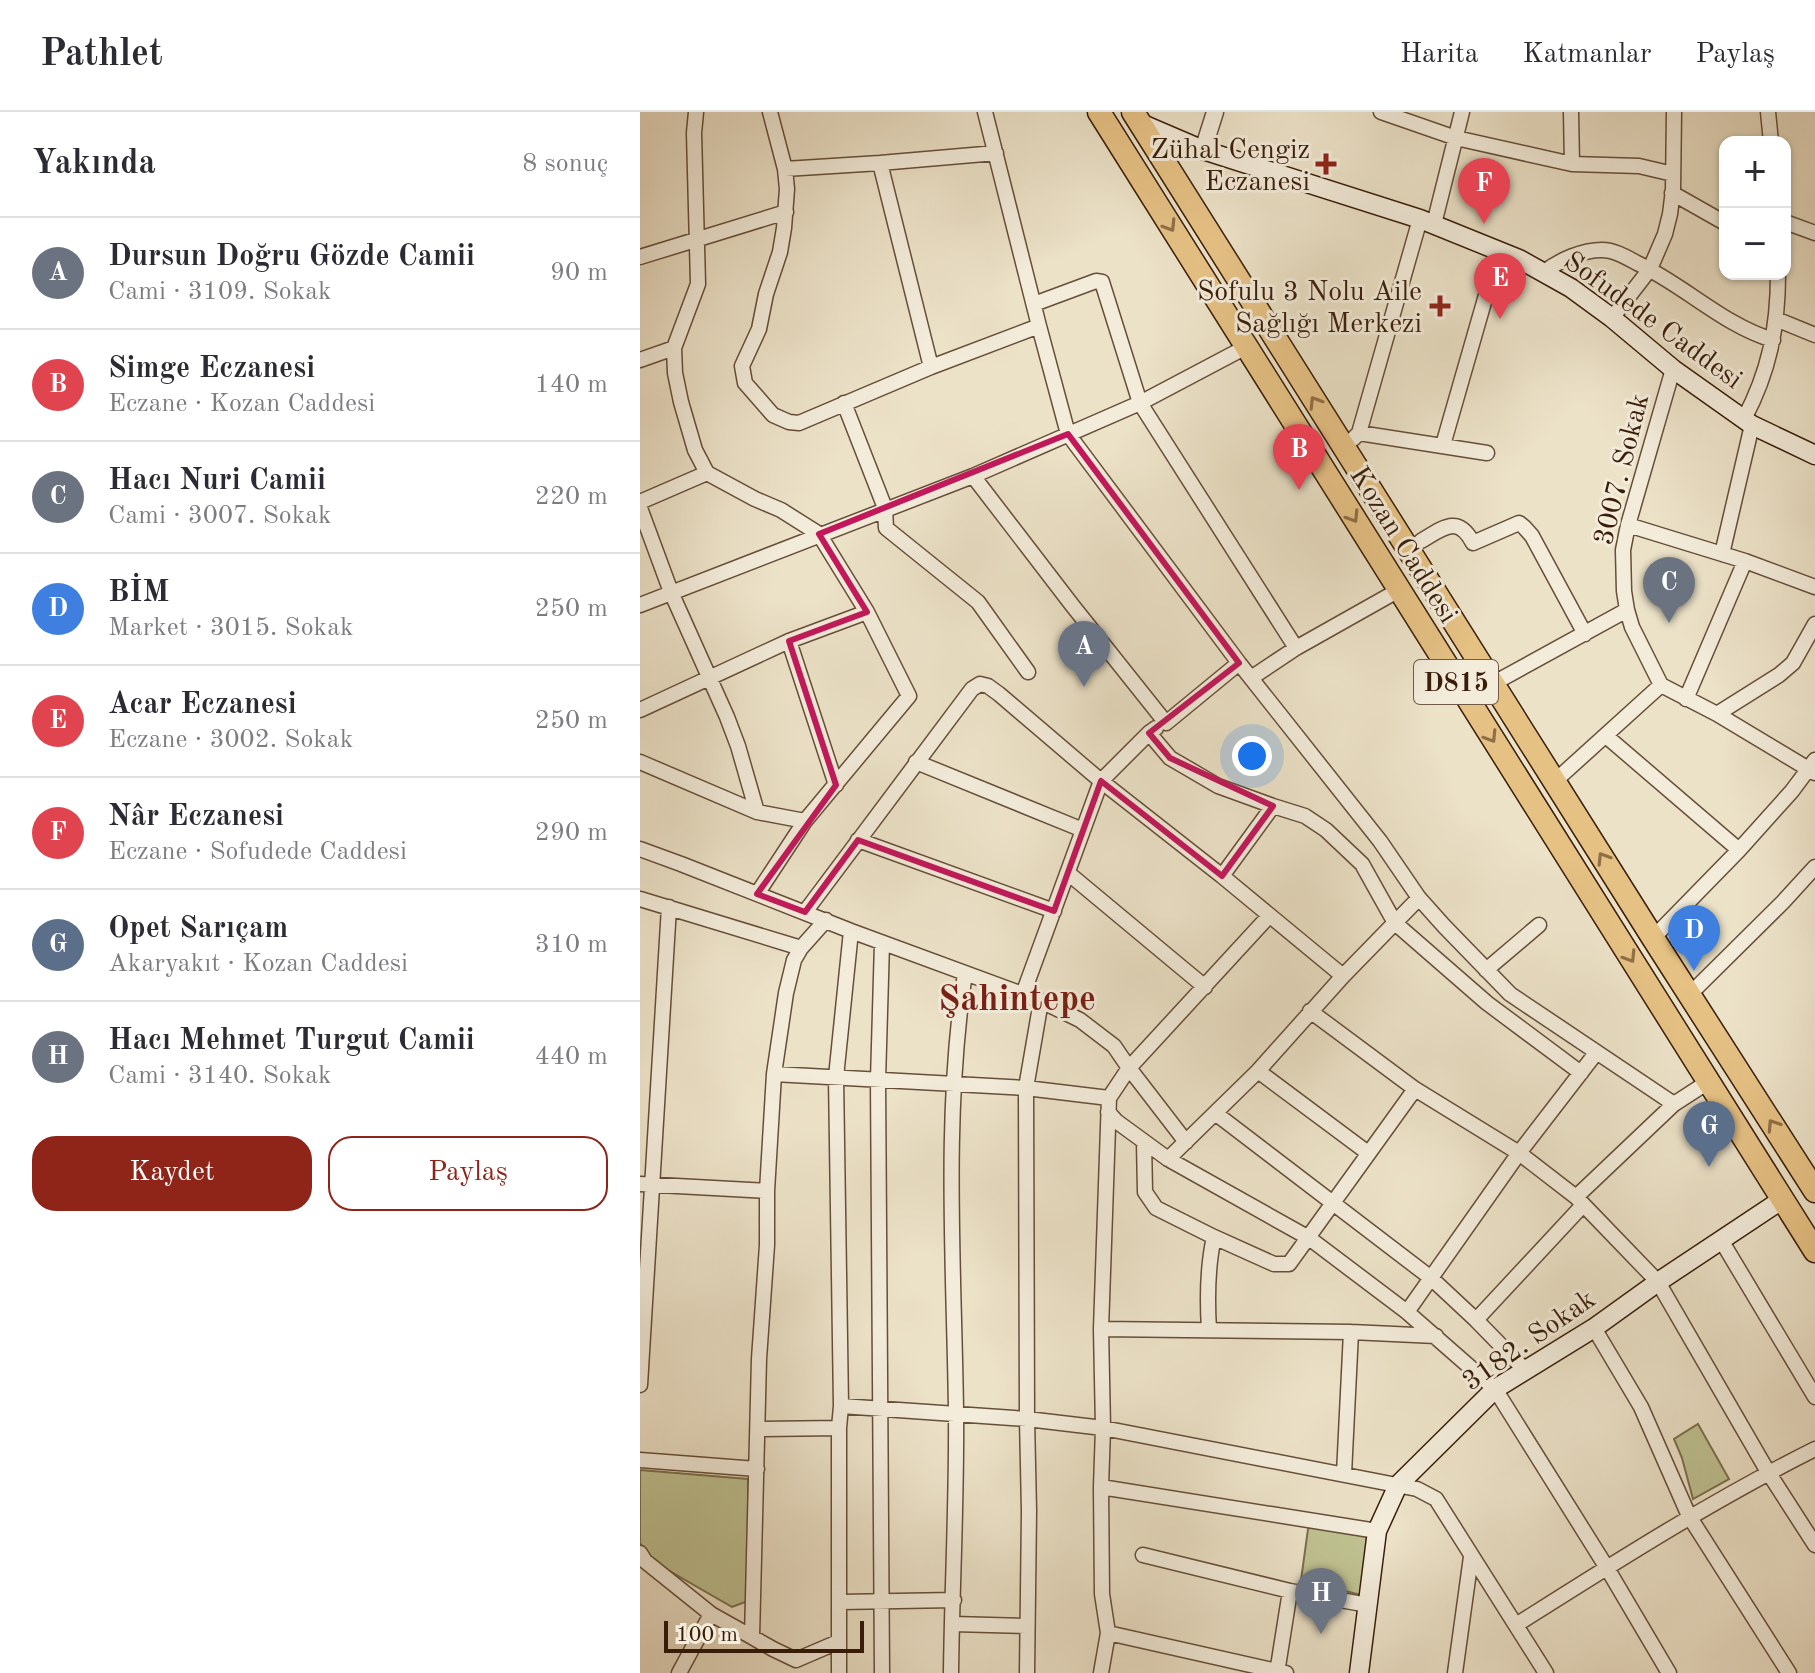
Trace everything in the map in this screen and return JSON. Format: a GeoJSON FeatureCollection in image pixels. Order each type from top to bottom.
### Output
{"type":"FeatureCollection","features":[{"type":"Feature","properties":{"kind":"highway","name":"Kozan Caddesi"},"geometry":{"type":"LineString","coordinates":[[1099,112],[1815,1251]]}},
{"type":"Feature","properties":{"kind":"highway","name":"Kozan Caddesi"},"geometry":{"type":"LineString","coordinates":[[1137,118],[1351,440],[1494,683],[1815,1191]]}},
{"type":"Feature","properties":{"kind":"main road","name":"Sofudede Caddesi"},"geometry":{"type":"LineString","coordinates":[[1137,118],[1203,150],[1427,221],[1544,272],[1612,318],[1673,369],[1748,422],[1815,455]]}},
{"type":"Feature","properties":{"kind":"main road","name":"3182. Sokak"},"geometry":{"type":"LineString","coordinates":[[1359,1673],[1377,1531],[1398,1485],[1495,1389],[1594,1328],[1783,1199]]}},
{"type":"Feature","properties":{"kind":"street"},"geometry":{"type":"LineString","coordinates":[[696,112],[698,284],[674,348],[675,373],[695,450],[707,473],[781,510],[819,534],[867,612],[909,696],[805,821],[757,894]]}},
{"type":"Feature","properties":{"kind":"street"},"geometry":{"type":"LineString","coordinates":[[770,112],[785,169],[786,212],[780,252],[766,294],[759,329],[742,366],[745,383],[773,415],[799,423],[931,367],[1039,326]]}},
{"type":"Feature","properties":{"kind":"street"},"geometry":{"type":"LineString","coordinates":[[985,112],[1068,434],[1239,663],[1380,841],[1419,898],[1444,926],[1510,994],[1674,1104]]}},
{"type":"Feature","properties":{"kind":"street"},"geometry":{"type":"LineString","coordinates":[[1203,150],[1215,112]]}},
{"type":"Feature","properties":{"kind":"street"},"geometry":{"type":"LineString","coordinates":[[1381,112],[1456,138],[1572,164],[1639,166],[1673,174]]}},
{"type":"Feature","properties":{"kind":"street"},"geometry":{"type":"LineString","coordinates":[[1462,112],[1456,138],[1351,440],[1443,445],[1487,453]]}},
{"type":"Feature","properties":{"kind":"street"},"geometry":{"type":"LineString","coordinates":[[1571,112],[1572,164]]}},
{"type":"Feature","properties":{"kind":"street"},"geometry":{"type":"LineString","coordinates":[[1612,318],[1650,269],[1665,234],[1672,193],[1674,112]]}},
{"type":"Feature","properties":{"kind":"street"},"geometry":{"type":"LineString","coordinates":[[1768,112],[1770,136]]}},
{"type":"Feature","properties":{"kind":"street"},"geometry":{"type":"LineString","coordinates":[[785,169],[996,153]]}},
{"type":"Feature","properties":{"kind":"street"},"geometry":{"type":"LineString","coordinates":[[880,163],[931,367]]}},
{"type":"Feature","properties":{"kind":"street"},"geometry":{"type":"LineString","coordinates":[[1672,193],[1719,220]]}},
{"type":"Feature","properties":{"kind":"street"},"geometry":{"type":"LineString","coordinates":[[640,257],[786,212]]}},
{"type":"Feature","properties":{"kind":"street"},"geometry":{"type":"LineString","coordinates":[[1791,224],[1815,233]]}},
{"type":"Feature","properties":{"kind":"street"},"geometry":{"type":"LineString","coordinates":[[1443,445],[1499,250]]}},
{"type":"Feature","properties":{"kind":"street"},"geometry":{"type":"LineString","coordinates":[[1544,272],[1564,260],[1602,250],[1616,253],[1650,269],[1745,329],[1773,340]]}},
{"type":"Feature","properties":{"kind":"street"},"geometry":{"type":"LineString","coordinates":[[1722,554],[1748,422],[1773,340],[1778,280]]}},
{"type":"Feature","properties":{"kind":"street"},"geometry":{"type":"LineString","coordinates":[[1034,304],[1096,281],[1102,282],[1140,403],[1296,648]]}},
{"type":"Feature","properties":{"kind":"street"},"geometry":{"type":"LineString","coordinates":[[1776,319],[1815,335]]}},
{"type":"Feature","properties":{"kind":"street"},"geometry":{"type":"LineString","coordinates":[[640,605],[973,476],[1140,403],[1246,347]]}},
{"type":"Feature","properties":{"kind":"street"},"geometry":{"type":"LineString","coordinates":[[640,360],[674,348]]}},
{"type":"Feature","properties":{"kind":"street","name":"3007. Sokak"},"geometry":{"type":"LineString","coordinates":[[1661,685],[1632,627],[1627,610],[1623,550],[1673,369]]}},
{"type":"Feature","properties":{"kind":"street"},"geometry":{"type":"LineString","coordinates":[[844,403],[885,508],[886,528],[978,602],[1028,672]]}},
{"type":"Feature","properties":{"kind":"street"},"geometry":{"type":"LineString","coordinates":[[707,473],[640,505],[671,592],[738,746],[757,812]]}},
{"type":"Feature","properties":{"kind":"street"},"geometry":{"type":"LineString","coordinates":[[973,476],[1166,723]]}},
{"type":"Feature","properties":{"kind":"street"},"geometry":{"type":"LineString","coordinates":[[1421,541],[1445,527],[1458,526],[1467,531],[1473,543],[1519,523],[1532,536],[1585,634]]}},
{"type":"Feature","properties":{"kind":"street"},"geometry":{"type":"LineString","coordinates":[[1628,525],[1745,561],[1815,587]]}},
{"type":"Feature","properties":{"kind":"street"},"geometry":{"type":"LineString","coordinates":[[1686,699],[1745,561]]}},
{"type":"Feature","properties":{"kind":"street"},"geometry":{"type":"LineString","coordinates":[[1251,678],[1296,648],[1399,590]]}},
{"type":"Feature","properties":{"kind":"street"},"geometry":{"type":"LineString","coordinates":[[1494,683],[1627,610]]}},
{"type":"Feature","properties":{"kind":"street"},"geometry":{"type":"LineString","coordinates":[[640,710],[789,641],[867,612]]}},
{"type":"Feature","properties":{"kind":"street"},"geometry":{"type":"LineString","coordinates":[[1717,714],[1793,663],[1815,624]]}},
{"type":"Feature","properties":{"kind":"street"},"geometry":{"type":"LineString","coordinates":[[789,641],[836,785]]}},
{"type":"Feature","properties":{"kind":"street"},"geometry":{"type":"LineString","coordinates":[[1023,994],[1101,781],[1149,733],[1166,723],[1239,663]]}},
{"type":"Feature","properties":{"kind":"street"},"geometry":{"type":"LineString","coordinates":[[805,912],[972,689],[980,684],[999,694],[1101,781],[1343,976]]}},
{"type":"Feature","properties":{"kind":"street"},"geometry":{"type":"LineString","coordinates":[[1555,781],[1661,685],[1813,768],[1653,938]]}},
{"type":"Feature","properties":{"kind":"street"},"geometry":{"type":"LineString","coordinates":[[1149,733],[1170,758],[1218,786],[1305,816],[1326,830],[1362,864],[1395,923],[1487,1003],[1581,1073]]}},
{"type":"Feature","properties":{"kind":"street"},"geometry":{"type":"LineString","coordinates":[[1606,736],[1739,850]]}},
{"type":"Feature","properties":{"kind":"street"},"geometry":{"type":"LineString","coordinates":[[640,762],[757,812],[805,821]]}},
{"type":"Feature","properties":{"kind":"street"},"geometry":{"type":"LineString","coordinates":[[916,762],[1083,830]]}},
{"type":"Feature","properties":{"kind":"street"},"geometry":{"type":"LineString","coordinates":[[1222,876],[1273,806]]}},
{"type":"Feature","properties":{"kind":"street"},"geometry":{"type":"LineString","coordinates":[[858,840],[1054,911]]}},
{"type":"Feature","properties":{"kind":"street"},"geometry":{"type":"LineString","coordinates":[[640,849],[1023,994],[1080,1020],[1114,1046],[1186,1142]]}},
{"type":"Feature","properties":{"kind":"street"},"geometry":{"type":"LineString","coordinates":[[1689,995],[1815,867]]}},
{"type":"Feature","properties":{"kind":"street"},"geometry":{"type":"LineString","coordinates":[[1068,873],[1205,987]]}},
{"type":"Feature","properties":{"kind":"street"},"geometry":{"type":"LineString","coordinates":[[1168,1159],[1258,1071],[1310,1011],[1419,898]]}},
{"type":"Feature","properties":{"kind":"street"},"geometry":{"type":"LineString","coordinates":[[640,899],[801,948]]}},
{"type":"Feature","properties":{"kind":"street"},"geometry":{"type":"LineString","coordinates":[[640,1385],[647,1184],[669,907]]}},
{"type":"Feature","properties":{"kind":"street"},"geometry":{"type":"LineString","coordinates":[[1101,1673],[1108,1633],[1102,1594],[1101,1329],[1109,1105],[1129,1068],[1269,916]]}},
{"type":"Feature","properties":{"kind":"street"},"geometry":{"type":"LineString","coordinates":[[752,1637],[759,1359],[774,1074],[794,960],[826,920]]}},
{"type":"Feature","properties":{"kind":"street"},"geometry":{"type":"LineString","coordinates":[[1486,970],[1539,925]]}},
{"type":"Feature","properties":{"kind":"street"},"geometry":{"type":"LineString","coordinates":[[839,1673],[841,1406],[836,1077],[851,931]]}},
{"type":"Feature","properties":{"kind":"street"},"geometry":{"type":"LineString","coordinates":[[882,943],[878,1080],[882,1673]]}},
{"type":"Feature","properties":{"kind":"street"},"geometry":{"type":"LineString","coordinates":[[951,1673],[956,1413],[951,1197],[953,1083],[965,973]]}},
{"type":"Feature","properties":{"kind":"street"},"geometry":{"type":"LineString","coordinates":[[1027,1673],[1026,1088],[1041,1001]]}},
{"type":"Feature","properties":{"kind":"street"},"geometry":{"type":"LineString","coordinates":[[1310,1011],[1415,1089],[1519,1153],[1580,1201],[1658,1282],[1768,1472],[1815,1545]]}},
{"type":"Feature","properties":{"kind":"street"},"geometry":{"type":"LineString","coordinates":[[1407,1312],[1519,1153],[1596,1053]]}},
{"type":"Feature","properties":{"kind":"street"},"geometry":{"type":"LineString","coordinates":[[1258,1071],[1368,1153]]}},
{"type":"Feature","properties":{"kind":"street"},"geometry":{"type":"LineString","coordinates":[[774,1074],[1026,1088],[1109,1105]]}},
{"type":"Feature","properties":{"kind":"street"},"geometry":{"type":"LineString","coordinates":[[1476,1320],[1580,1201],[1674,1104],[1708,1082]]}},
{"type":"Feature","properties":{"kind":"street"},"geometry":{"type":"LineString","coordinates":[[1144,1142],[1145,1192],[1156,1208],[1274,1264],[1289,1264],[1415,1089]]}},
{"type":"Feature","properties":{"kind":"street"},"geometry":{"type":"LineString","coordinates":[[1109,1105],[1116,1121],[1168,1159],[1309,1238],[1407,1312],[1495,1389],[1669,1673]]}},
{"type":"Feature","properties":{"kind":"street"},"geometry":{"type":"LineString","coordinates":[[1215,1113],[1431,1278],[1525,1370]]}},
{"type":"Feature","properties":{"kind":"street"},"geometry":{"type":"LineString","coordinates":[[647,1184],[767,1191]]}},
{"type":"Feature","properties":{"kind":"street"},"geometry":{"type":"LineString","coordinates":[[1209,1330],[1209,1270],[1214,1237]]}},
{"type":"Feature","properties":{"kind":"street"},"geometry":{"type":"LineString","coordinates":[[1721,1240],[1815,1397]]}},
{"type":"Feature","properties":{"kind":"street"},"geometry":{"type":"LineString","coordinates":[[1594,1328],[1641,1407],[1689,1516],[1789,1673]]}},
{"type":"Feature","properties":{"kind":"street"},"geometry":{"type":"LineString","coordinates":[[1101,1329],[1436,1336]]}},
{"type":"Feature","properties":{"kind":"street"},"geometry":{"type":"LineString","coordinates":[[1344,1474],[1351,1332]]}},
{"type":"Feature","properties":{"kind":"street"},"geometry":{"type":"LineString","coordinates":[[841,1406],[956,1413],[1103,1428],[1417,1489],[1436,1499],[1544,1672]]}},
{"type":"Feature","properties":{"kind":"street"},"geometry":{"type":"LineString","coordinates":[[758,1429],[839,1428]]}},
{"type":"Feature","properties":{"kind":"street"},"geometry":{"type":"LineString","coordinates":[[1516,1625],[1689,1516],[1815,1449]]}},
{"type":"Feature","properties":{"kind":"street"},"geometry":{"type":"LineString","coordinates":[[640,1460],[757,1469]]}},
{"type":"Feature","properties":{"kind":"street"},"geometry":{"type":"LineString","coordinates":[[1101,1487],[1377,1531]]}},
{"type":"Feature","properties":{"kind":"street"},"geometry":{"type":"LineString","coordinates":[[640,1553],[645,1561],[711,1614],[796,1660],[838,1642]]}},
{"type":"Feature","properties":{"kind":"street"},"geometry":{"type":"LineString","coordinates":[[1143,1555],[1290,1591],[1368,1605]]}},
{"type":"Feature","properties":{"kind":"street"},"geometry":{"type":"LineString","coordinates":[[1455,1673],[1471,1557]]}},
{"type":"Feature","properties":{"kind":"street"},"geometry":{"type":"LineString","coordinates":[[1108,1633],[1280,1672],[1290,1591]]}},
{"type":"Feature","properties":{"kind":"street"},"geometry":{"type":"LineString","coordinates":[[840,1602],[954,1600]]}},
{"type":"Feature","properties":{"kind":"street"},"geometry":{"type":"LineString","coordinates":[[679,1673],[711,1614]]}},
{"type":"Feature","properties":{"kind":"street"},"geometry":{"type":"LineString","coordinates":[[953,1624],[1027,1626]]}},
{"type":"Feature","properties":{"kind":"highlighted area"},"geometry":{"type":"Polygon","coordinates":[[[1068,434],[1239,663],[1149,733],[1170,758],[1273,806],[1222,876],[1101,781],[1054,911],[858,840],[805,912],[757,894],[836,785],[789,641],[867,612],[819,534],[1068,434]]]}},
{"type":"Feature","properties":{"kind":"green space"},"geometry":{"type":"Polygon","coordinates":[[[1698,1424],[1729,1479],[1693,1499],[1674,1439],[1698,1424]]]}},
{"type":"Feature","properties":{"kind":"green space"},"geometry":{"type":"Polygon","coordinates":[[[640,1470],[748,1479],[748,1601],[732,1607],[654,1562],[640,1543],[640,1470]]]}},
{"type":"Feature","properties":{"kind":"green space"},"geometry":{"type":"Polygon","coordinates":[[[1314,1525],[1369,1537],[1361,1595],[1301,1580],[1308,1529],[1314,1525]]]}},
{"type":"Feature","properties":{"kind":"place","name":"Zühal Cengiz Eczanesi"},"geometry":{"type":"Point","coordinates":[1326,164]}},
{"type":"Feature","properties":{"kind":"place","name":"Nâr Eczanesi"},"geometry":{"type":"Point","coordinates":[1484,224]}},
{"type":"Feature","properties":{"kind":"place","name":"Sofulu 3 Nolu Aile Sağlığı Merkezi"},"geometry":{"type":"Point","coordinates":[1440,306]}},
{"type":"Feature","properties":{"kind":"place","name":"Acar Eczanesi"},"geometry":{"type":"Point","coordinates":[1500,319]}},
{"type":"Feature","properties":{"kind":"place","name":"Simge Eczanesi"},"geometry":{"type":"Point","coordinates":[1299,490]}},
{"type":"Feature","properties":{"kind":"place","name":"Hacı Nuri Camii"},"geometry":{"type":"Point","coordinates":[1669,623]}},
{"type":"Feature","properties":{"kind":"place","name":"Dursun Doğru Gözde Camii"},"geometry":{"type":"Point","coordinates":[1084,687]}},
{"type":"Feature","properties":{"kind":"place","name":"BİM"},"geometry":{"type":"Point","coordinates":[1694,971]}},
{"type":"Feature","properties":{"kind":"place","name":"Opet Sarıçam"},"geometry":{"type":"Point","coordinates":[1709,1167]}},
{"type":"Feature","properties":{"kind":"place","name":"Hacı Mehmet Turgut Camii"},"geometry":{"type":"Point","coordinates":[1321,1634]}},
{"type":"Feature","properties":{"kind":"district","name":"Şahintepe"},"geometry":{"type":"Point","coordinates":[1017,997]}}]}
